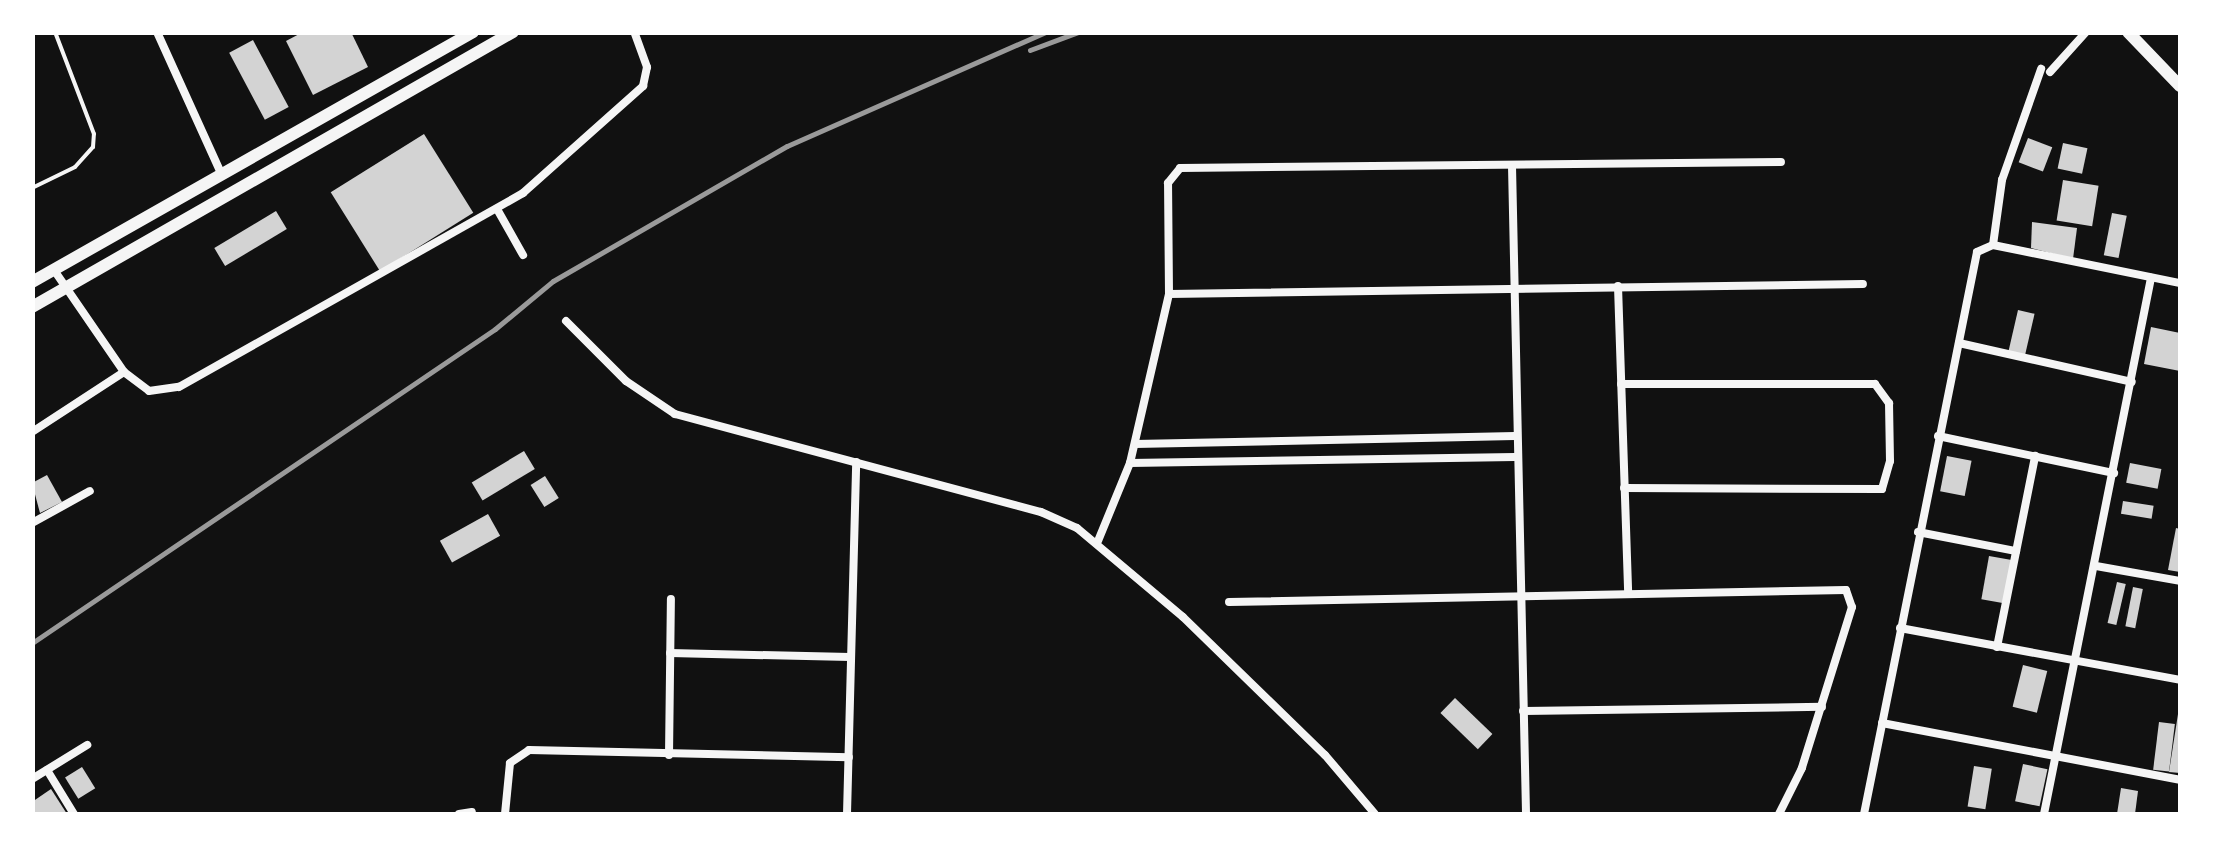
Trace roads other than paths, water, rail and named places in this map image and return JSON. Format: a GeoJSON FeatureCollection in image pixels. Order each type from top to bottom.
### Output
{"type":"FeatureCollection","features":[{"type":"Feature","properties":{"kind":"main road"},"geometry":{"type":"LineString","coordinates":[[32,282],[474,32]]}},
{"type":"Feature","properties":{"kind":"main road"},"geometry":{"type":"LineString","coordinates":[[32,307],[513,32]]}},
{"type":"Feature","properties":{"kind":"main road"},"geometry":{"type":"LineString","coordinates":[[2128,32],[2180,86]]}},
{"type":"Feature","properties":{"kind":"street"},"geometry":{"type":"LineString","coordinates":[[157,32],[222,175]]}},
{"type":"Feature","properties":{"kind":"street"},"geometry":{"type":"LineString","coordinates":[[54,270],[124,372],[149,391],[179,387],[497,209],[643,86],[647,67],[634,32]]}},
{"type":"Feature","properties":{"kind":"street"},"geometry":{"type":"LineString","coordinates":[[1993,245],[2002,180],[2046,71],[2086,32]]}},
{"type":"Feature","properties":{"kind":"street"},"geometry":{"type":"LineString","coordinates":[[1098,541],[1130,463],[1169,294],[1168,183],[1180,168],[1781,162]]}},
{"type":"Feature","properties":{"kind":"street"},"geometry":{"type":"LineString","coordinates":[[1512,166],[1514,436],[1526,814]]}},
{"type":"Feature","properties":{"kind":"street"},"geometry":{"type":"LineString","coordinates":[[497,209],[523,255]]}},
{"type":"Feature","properties":{"kind":"street"},"geometry":{"type":"LineString","coordinates":[[1864,814],[1974,258],[1993,245],[2180,283]]}},
{"type":"Feature","properties":{"kind":"street"},"geometry":{"type":"LineString","coordinates":[[2044,814],[2151,278]]}},
{"type":"Feature","properties":{"kind":"street"},"geometry":{"type":"LineString","coordinates":[[1169,294],[1514,286],[1862,284]]}},
{"type":"Feature","properties":{"kind":"street"},"geometry":{"type":"LineString","coordinates":[[1618,286],[1628,590]]}},
{"type":"Feature","properties":{"kind":"street"},"geometry":{"type":"LineString","coordinates":[[566,321],[626,381],[675,414],[1040,512],[1098,541],[1325,755],[1375,814]]}},
{"type":"Feature","properties":{"kind":"street"},"geometry":{"type":"LineString","coordinates":[[1958,343],[2132,382]]}},
{"type":"Feature","properties":{"kind":"street"},"geometry":{"type":"LineString","coordinates":[[32,432],[124,372]]}},
{"type":"Feature","properties":{"kind":"street"},"geometry":{"type":"LineString","coordinates":[[1620,384],[1875,384],[1889,403],[1888,477],[1882,489],[1624,488]]}},
{"type":"Feature","properties":{"kind":"street"},"geometry":{"type":"LineString","coordinates":[[1134,444],[1514,436]]}},
{"type":"Feature","properties":{"kind":"street"},"geometry":{"type":"LineString","coordinates":[[1938,436],[2114,473]]}},
{"type":"Feature","properties":{"kind":"street"},"geometry":{"type":"LineString","coordinates":[[1997,647],[2035,456]]}},
{"type":"Feature","properties":{"kind":"street"},"geometry":{"type":"LineString","coordinates":[[1130,463],[1516,457]]}},
{"type":"Feature","properties":{"kind":"street"},"geometry":{"type":"LineString","coordinates":[[848,814],[856,462]]}},
{"type":"Feature","properties":{"kind":"street"},"geometry":{"type":"LineString","coordinates":[[32,523],[90,490]]}},
{"type":"Feature","properties":{"kind":"street"},"geometry":{"type":"LineString","coordinates":[[1918,532],[2016,550]]}},
{"type":"Feature","properties":{"kind":"street"},"geometry":{"type":"LineString","coordinates":[[2096,566],[2180,581]]}},
{"type":"Feature","properties":{"kind":"street"},"geometry":{"type":"LineString","coordinates":[[1230,602],[1628,590],[1846,590],[1852,607],[1822,706],[1779,814]]}},
{"type":"Feature","properties":{"kind":"street"},"geometry":{"type":"LineString","coordinates":[[669,754],[671,598]]}},
{"type":"Feature","properties":{"kind":"street"},"geometry":{"type":"LineString","coordinates":[[1900,628],[2180,680]]}},
{"type":"Feature","properties":{"kind":"street"},"geometry":{"type":"LineString","coordinates":[[670,653],[850,657]]}},
{"type":"Feature","properties":{"kind":"street"},"geometry":{"type":"LineString","coordinates":[[1523,711],[1822,706]]}},
{"type":"Feature","properties":{"kind":"street"},"geometry":{"type":"LineString","coordinates":[[1882,723],[2180,780]]}},
{"type":"Feature","properties":{"kind":"street"},"geometry":{"type":"LineString","coordinates":[[32,779],[87,745]]}},
{"type":"Feature","properties":{"kind":"street"},"geometry":{"type":"LineString","coordinates":[[505,814],[510,763],[522,752],[849,756]]}},
{"type":"Feature","properties":{"kind":"street"},"geometry":{"type":"LineString","coordinates":[[46,770],[74,814]]}},
{"type":"Feature","properties":{"kind":"street"},"geometry":{"type":"LineString","coordinates":[[459,814],[472,812]]}},
{"type":"Feature","properties":{"kind":"lane"},"geometry":{"type":"LineString","coordinates":[[32,188],[75,168],[92,147],[94,134],[55,32]]}},
{"type":"Feature","properties":{"kind":"railway"},"geometry":{"type":"LineString","coordinates":[[32,643],[495,329],[553,281],[787,146],[1045,32]]}},
{"type":"Feature","properties":{"kind":"railway"},"geometry":{"type":"LineString","coordinates":[[1030,50],[1078,32]]}}]}
